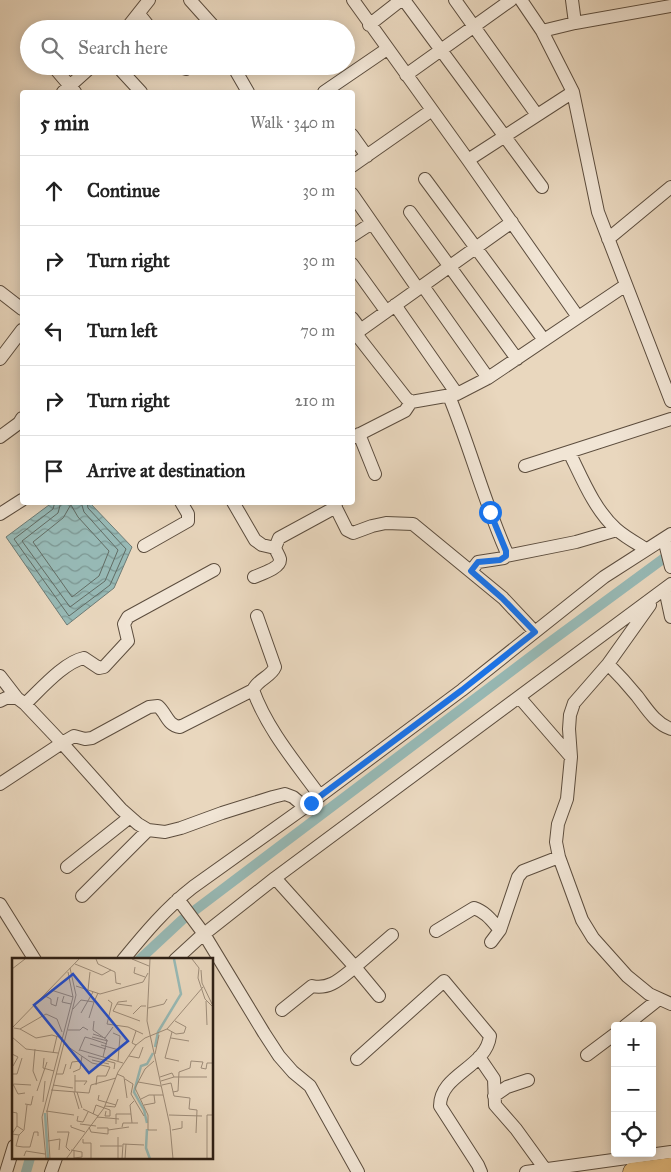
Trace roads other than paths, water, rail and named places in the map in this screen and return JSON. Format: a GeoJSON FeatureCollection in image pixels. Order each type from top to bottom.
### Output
{"type":"FeatureCollection","features":[{"type":"Feature","properties":{"kind":"highway"},"geometry":{"type":"LineString","coordinates":[[632,1172],[671,1167]]}},
{"type":"Feature","properties":{"kind":"street"},"geometry":{"type":"LineString","coordinates":[[134,20],[149,0]]}},
{"type":"Feature","properties":{"kind":"street"},"geometry":{"type":"LineString","coordinates":[[190,0],[208,20]]}},
{"type":"Feature","properties":{"kind":"street"},"geometry":{"type":"LineString","coordinates":[[353,0],[578,317]]}},
{"type":"Feature","properties":{"kind":"street"},"geometry":{"type":"LineString","coordinates":[[370,24],[403,0],[542,187]]}},
{"type":"Feature","properties":{"kind":"street"},"geometry":{"type":"LineString","coordinates":[[454,0],[537,116]]}},
{"type":"Feature","properties":{"kind":"street"},"geometry":{"type":"LineString","coordinates":[[406,75],[511,0]]}},
{"type":"Feature","properties":{"kind":"street"},"geometry":{"type":"LineString","coordinates":[[521,0],[542,31],[573,92],[598,212],[670,394]]}},
{"type":"Feature","properties":{"kind":"street"},"geometry":{"type":"LineString","coordinates":[[572,0],[575,22]]}},
{"type":"Feature","properties":{"kind":"street"},"geometry":{"type":"LineString","coordinates":[[542,31],[636,6],[671,6]]}},
{"type":"Feature","properties":{"kind":"street"},"geometry":{"type":"LineString","coordinates":[[139,14],[144,20]]}},
{"type":"Feature","properties":{"kind":"street"},"geometry":{"type":"LineString","coordinates":[[355,71],[387,49]]}},
{"type":"Feature","properties":{"kind":"street"},"geometry":{"type":"LineString","coordinates":[[59,75],[70,90],[84,75]]}},
{"type":"Feature","properties":{"kind":"street"},"geometry":{"type":"LineString","coordinates":[[126,75],[140,90]]}},
{"type":"Feature","properties":{"kind":"street"},"geometry":{"type":"LineString","coordinates":[[238,75],[247,90]]}},
{"type":"Feature","properties":{"kind":"street"},"geometry":{"type":"LineString","coordinates":[[327,90],[349,75]]}},
{"type":"Feature","properties":{"kind":"street"},"geometry":{"type":"LineString","coordinates":[[468,160],[573,92]]}},
{"type":"Feature","properties":{"kind":"street"},"geometry":{"type":"LineString","coordinates":[[355,164],[432,110]]}},
{"type":"Feature","properties":{"kind":"street"},"geometry":{"type":"LineString","coordinates":[[355,139],[367,156]]}},
{"type":"Feature","properties":{"kind":"street"},"geometry":{"type":"LineString","coordinates":[[426,179],[544,340]]}},
{"type":"Feature","properties":{"kind":"street"},"geometry":{"type":"LineString","coordinates":[[608,239],[669,193]]}},
{"type":"Feature","properties":{"kind":"street"},"geometry":{"type":"LineString","coordinates":[[355,198],[488,378]]}},
{"type":"Feature","properties":{"kind":"street"},"geometry":{"type":"LineString","coordinates":[[410,212],[517,359]]}},
{"type":"Feature","properties":{"kind":"street"},"geometry":{"type":"LineString","coordinates":[[411,402],[400,393],[357,333],[512,222]]}},
{"type":"Feature","properties":{"kind":"street"},"geometry":{"type":"LineString","coordinates":[[355,234],[372,223]]}},
{"type":"Feature","properties":{"kind":"street"},"geometry":{"type":"LineString","coordinates":[[355,267],[391,308],[453,395],[490,512],[506,551],[506,556]]}},
{"type":"Feature","properties":{"kind":"street"},"geometry":{"type":"LineString","coordinates":[[374,474],[356,436],[405,411],[411,402],[453,395],[488,378],[626,285]]}},
{"type":"Feature","properties":{"kind":"street"},"geometry":{"type":"LineString","coordinates":[[0,292],[20,307]]}},
{"type":"Feature","properties":{"kind":"street"},"geometry":{"type":"LineString","coordinates":[[0,359],[20,333]]}},
{"type":"Feature","properties":{"kind":"street"},"geometry":{"type":"LineString","coordinates":[[525,466],[671,419]]}},
{"type":"Feature","properties":{"kind":"street"},"geometry":{"type":"LineString","coordinates":[[0,437],[20,420]]}},
{"type":"Feature","properties":{"kind":"street"},"geometry":{"type":"LineString","coordinates":[[569,452],[587,489],[606,518],[617,530],[646,549]]}},
{"type":"Feature","properties":{"kind":"street"},"geometry":{"type":"LineString","coordinates":[[0,514],[20,501]]}},
{"type":"Feature","properties":{"kind":"street"},"geometry":{"type":"LineString","coordinates":[[144,546],[188,521],[188,514],[183,505]]}},
{"type":"Feature","properties":{"kind":"street"},"geometry":{"type":"LineString","coordinates":[[235,505],[255,540],[262,545],[275,548]]}},
{"type":"Feature","properties":{"kind":"street"},"geometry":{"type":"LineString","coordinates":[[254,577],[280,563],[280,558],[275,548],[279,538],[334,505],[348,530],[353,533],[386,523],[413,524],[502,598],[535,632]]}},
{"type":"Feature","properties":{"kind":"street"},"geometry":{"type":"LineString","coordinates":[[471,571],[478,562],[500,560],[506,556],[576,542],[617,530]]}},
{"type":"Feature","properties":{"kind":"street"},"geometry":{"type":"LineString","coordinates":[[125,958],[154,923],[182,904],[305,807],[462,690],[604,578],[646,549],[667,539],[671,567]]}},
{"type":"Feature","properties":{"kind":"street"},"geometry":{"type":"LineString","coordinates":[[0,701],[6,698],[21,701],[79,659],[84,658],[99,668],[104,667],[128,641],[124,624],[128,617],[214,570]]}},
{"type":"Feature","properties":{"kind":"street"},"geometry":{"type":"LineString","coordinates":[[664,589],[671,618]]}},
{"type":"Feature","properties":{"kind":"street"},"geometry":{"type":"LineString","coordinates":[[632,1022],[665,1002],[627,976],[593,938],[582,920],[559,857],[556,842],[558,824],[567,799],[571,758],[570,715],[574,703],[608,664],[664,589]]}},
{"type":"Feature","properties":{"kind":"street"},"geometry":{"type":"LineString","coordinates":[[177,958],[202,931],[664,589]]}},
{"type":"Feature","properties":{"kind":"street"},"geometry":{"type":"LineString","coordinates":[[0,784],[62,742],[74,736],[85,739],[92,738],[154,705],[162,709],[173,726],[180,727],[254,690],[260,681],[273,672],[275,667],[256,616]]}},
{"type":"Feature","properties":{"kind":"street"},"geometry":{"type":"LineString","coordinates":[[608,664],[655,719],[671,729]]}},
{"type":"Feature","properties":{"kind":"street"},"geometry":{"type":"LineString","coordinates":[[0,676],[21,701],[62,742],[130,817],[148,830],[165,832],[181,828],[222,813],[285,794],[293,797],[305,807]]}},
{"type":"Feature","properties":{"kind":"street"},"geometry":{"type":"LineString","coordinates":[[254,690],[282,744],[320,796]]}},
{"type":"Feature","properties":{"kind":"street"},"geometry":{"type":"LineString","coordinates":[[519,697],[571,758]]}},
{"type":"Feature","properties":{"kind":"street"},"geometry":{"type":"LineString","coordinates":[[67,868],[130,817]]}},
{"type":"Feature","properties":{"kind":"street"},"geometry":{"type":"LineString","coordinates":[[82,896],[148,830]]}},
{"type":"Feature","properties":{"kind":"street"},"geometry":{"type":"LineString","coordinates":[[491,942],[500,930],[518,877],[530,868],[559,857]]}},
{"type":"Feature","properties":{"kind":"street"},"geometry":{"type":"LineString","coordinates":[[276,878],[379,996]]}},
{"type":"Feature","properties":{"kind":"street"},"geometry":{"type":"LineString","coordinates":[[0,904],[34,958]]}},
{"type":"Feature","properties":{"kind":"street"},"geometry":{"type":"LineString","coordinates":[[182,904],[202,931],[274,1048],[293,1072],[310,1086],[358,1172]]}},
{"type":"Feature","properties":{"kind":"street"},"geometry":{"type":"LineString","coordinates":[[436,931],[474,908],[481,910],[487,915],[500,930]]}},
{"type":"Feature","properties":{"kind":"street"},"geometry":{"type":"LineString","coordinates":[[282,1010],[312,986],[321,988],[334,984],[392,935]]}},
{"type":"Feature","properties":{"kind":"street"},"geometry":{"type":"LineString","coordinates":[[357,1059],[444,981],[490,1036],[489,1043],[479,1057],[448,1085],[440,1096],[440,1106],[478,1165],[480,1172]]}},
{"type":"Feature","properties":{"kind":"street"},"geometry":{"type":"LineString","coordinates":[[587,1055],[611,1037]]}},
{"type":"Feature","properties":{"kind":"street"},"geometry":{"type":"LineString","coordinates":[[479,1057],[494,1079],[496,1104],[545,1169]]}},
{"type":"Feature","properties":{"kind":"street"},"geometry":{"type":"LineString","coordinates":[[494,1096],[507,1087],[528,1080]]}},
{"type":"Feature","properties":{"kind":"street"},"geometry":{"type":"LineString","coordinates":[[6,1172],[12,1152]]}},
{"type":"Feature","properties":{"kind":"street"},"geometry":{"type":"LineString","coordinates":[[526,1172],[671,1152]]}},
{"type":"Feature","properties":{"kind":"street"},"geometry":{"type":"LineString","coordinates":[[51,1172],[55,1160]]}},
{"type":"Feature","properties":{"kind":"water"},"geometry":{"type":"Polygon","coordinates":[[[49,505],[92,505],[132,547],[114,588],[67,625],[6,537],[49,505]]]}},
{"type":"Feature","properties":{"kind":"waterway"},"geometry":{"type":"LineString","coordinates":[[141,958],[182,920],[671,553]]}},
{"type":"Feature","properties":{"kind":"waterway"},"geometry":{"type":"LineString","coordinates":[[26,1172],[29,1160]]}}]}
